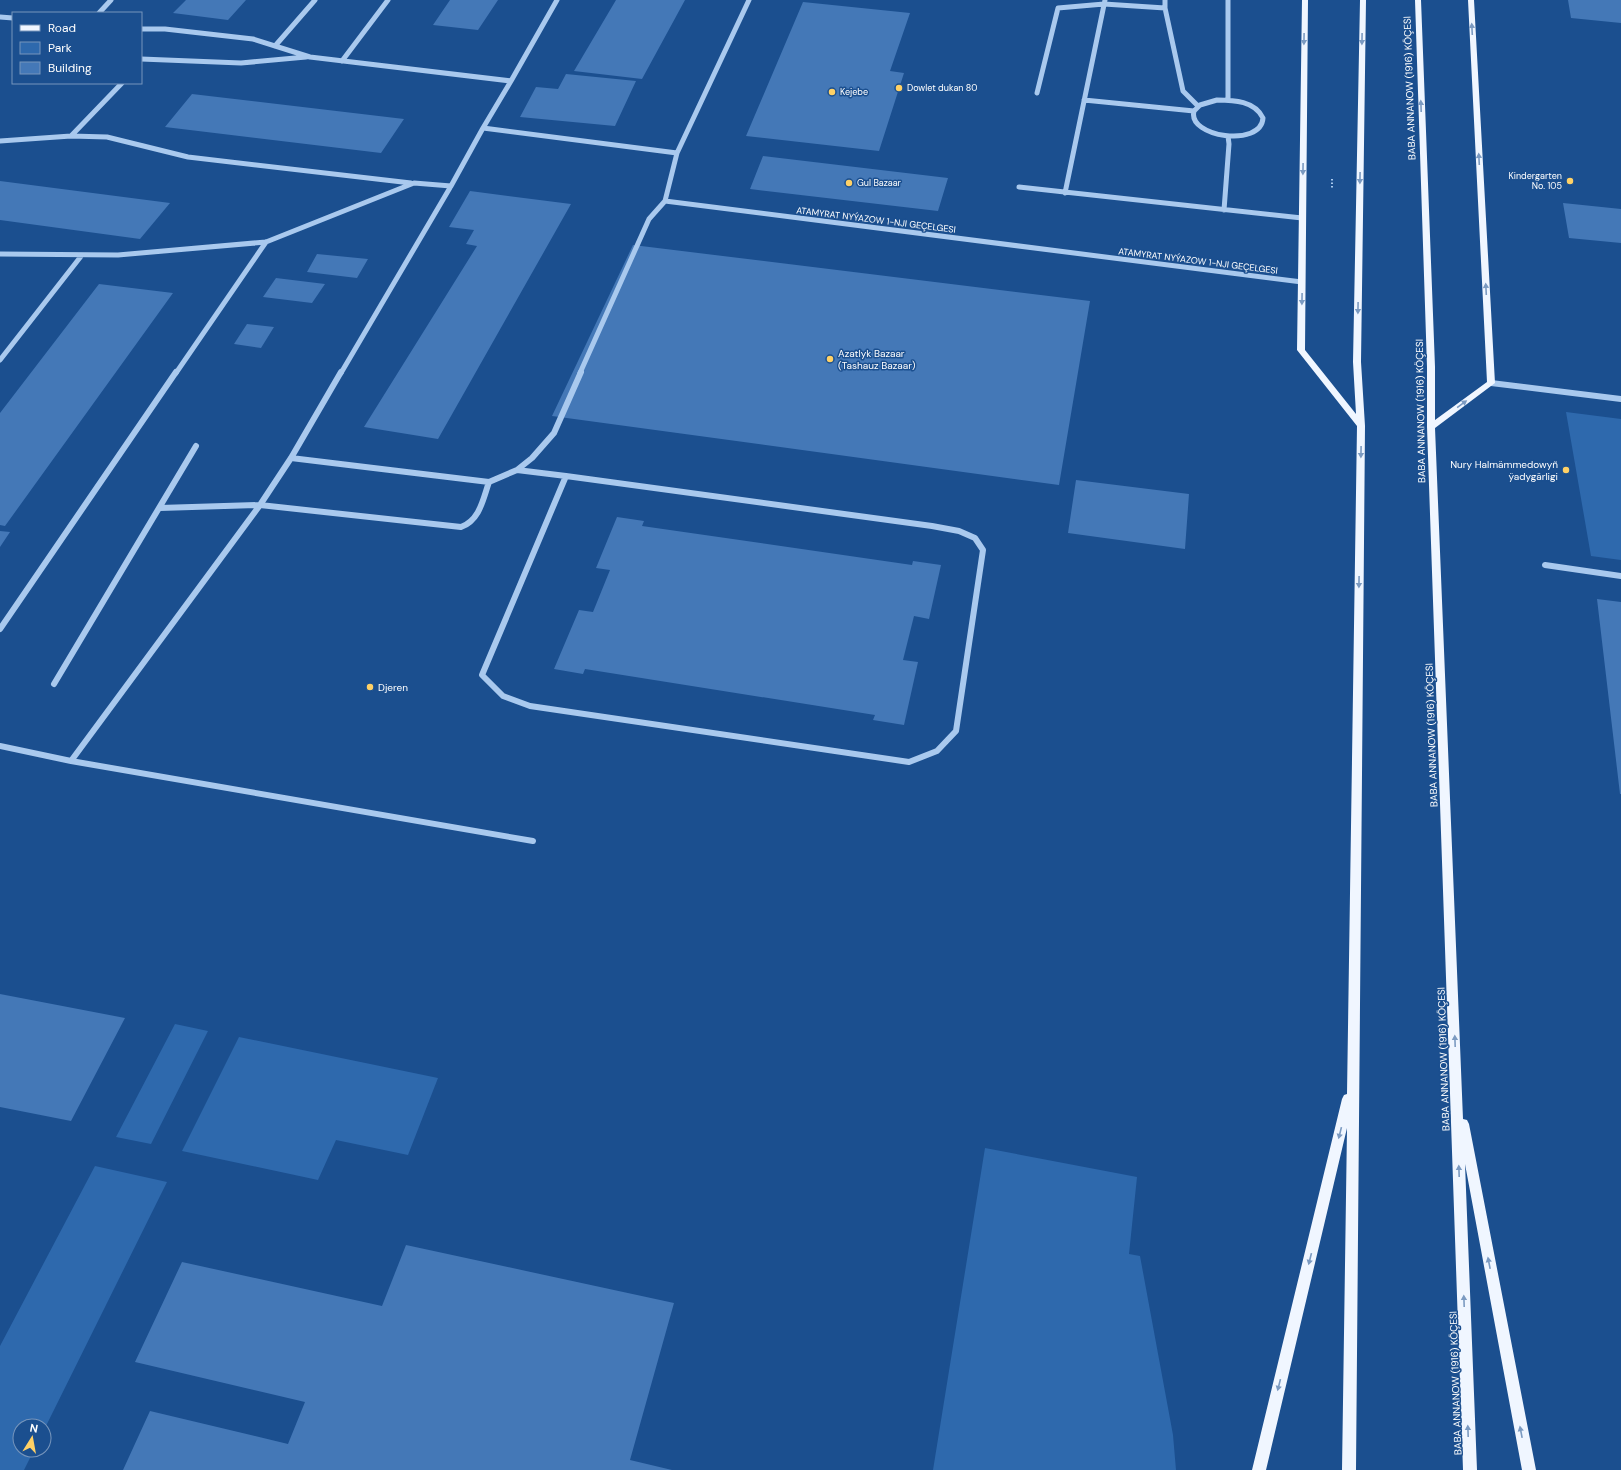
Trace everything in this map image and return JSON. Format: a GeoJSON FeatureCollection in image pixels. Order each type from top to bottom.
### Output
{"type":"FeatureCollection","features":[{"type":"Feature","properties":{"kind":"main road"},"geometry":{"type":"LineString","coordinates":[[1305,0],[1301,350],[1361,426]]}},
{"type":"Feature","properties":{"kind":"main road"},"geometry":{"type":"LineString","coordinates":[[1349,1470],[1361,426],[1357,362],[1363,0]]}},
{"type":"Feature","properties":{"kind":"main road","name":"BABA ANNANOW (1916) KÖÇESI"},"geometry":{"type":"LineString","coordinates":[[1418,0],[1431,366],[1431,427],[1470,1470]]}},
{"type":"Feature","properties":{"kind":"main road"},"geometry":{"type":"LineString","coordinates":[[1431,427],[1491,383],[1471,0]]}},
{"type":"Feature","properties":{"kind":"main road"},"geometry":{"type":"LineString","coordinates":[[1259,1470],[1353,1081]]}},
{"type":"Feature","properties":{"kind":"main road"},"geometry":{"type":"LineString","coordinates":[[1457,1093],[1529,1470]]}},
{"type":"Feature","properties":{"kind":"street"},"geometry":{"type":"LineString","coordinates":[[100,12],[111,0]]}},
{"type":"Feature","properties":{"kind":"street"},"geometry":{"type":"LineString","coordinates":[[275,46],[315,0]]}},
{"type":"Feature","properties":{"kind":"street"},"geometry":{"type":"LineString","coordinates":[[342,60],[388,0]]}},
{"type":"Feature","properties":{"kind":"street"},"geometry":{"type":"LineString","coordinates":[[71,760],[260,505],[291,458],[451,186],[557,0]]}},
{"type":"Feature","properties":{"kind":"street"},"geometry":{"type":"LineString","coordinates":[[291,458],[489,482],[517,470],[532,458],[554,433],[649,218],[665,201],[677,153],[749,0]]}},
{"type":"Feature","properties":{"kind":"street"},"geometry":{"type":"LineString","coordinates":[[1165,0],[1165,8],[1183,91],[1198,106]]}},
{"type":"Feature","properties":{"kind":"street"},"geometry":{"type":"LineString","coordinates":[[1228,0],[1228,100]]}},
{"type":"Feature","properties":{"kind":"street"},"geometry":{"type":"LineString","coordinates":[[1037,93],[1058,8],[1105,2],[1165,8]]}},
{"type":"Feature","properties":{"kind":"street"},"geometry":{"type":"LineString","coordinates":[[1066,193],[1105,2]]}},
{"type":"Feature","properties":{"kind":"street"},"geometry":{"type":"LineString","coordinates":[[0,16],[12,18]]}},
{"type":"Feature","properties":{"kind":"street"},"geometry":{"type":"LineString","coordinates":[[142,29],[165,29],[253,39],[310,57]]}},
{"type":"Feature","properties":{"kind":"street"},"geometry":{"type":"LineString","coordinates":[[143,59],[241,63],[310,57],[511,81]]}},
{"type":"Feature","properties":{"kind":"street"},"geometry":{"type":"LineString","coordinates":[[71,136],[121,84]]}},
{"type":"Feature","properties":{"kind":"street"},"geometry":{"type":"LineString","coordinates":[[1084,100],[1194,111]]}},
{"type":"Feature","properties":{"kind":"street"},"geometry":{"type":"LineString","coordinates":[[1217,100],[1228,100],[1240,102],[1259,111],[1263,124],[1250,134],[1228,136],[1216,134],[1198,124],[1194,118],[1194,111],[1198,106],[1217,100]]}},
{"type":"Feature","properties":{"kind":"street"},"geometry":{"type":"LineString","coordinates":[[483,128],[677,153]]}},
{"type":"Feature","properties":{"kind":"street"},"geometry":{"type":"LineString","coordinates":[[0,141],[71,136],[108,137],[188,157],[451,186]]}},
{"type":"Feature","properties":{"kind":"street"},"geometry":{"type":"LineString","coordinates":[[1224,210],[1229,144],[1228,136]]}},
{"type":"Feature","properties":{"kind":"street"},"geometry":{"type":"LineString","coordinates":[[0,254],[118,255],[266,242],[414,183]]}},
{"type":"Feature","properties":{"kind":"street"},"geometry":{"type":"LineString","coordinates":[[1019,187],[1302,218]]}},
{"type":"Feature","properties":{"kind":"street","name":"ATAMYRAT NYÝAZOW 1-NJI GEÇELGESI"},"geometry":{"type":"LineString","coordinates":[[665,201],[1302,282]]}},
{"type":"Feature","properties":{"kind":"street"},"geometry":{"type":"LineString","coordinates":[[0,629],[266,242]]}},
{"type":"Feature","properties":{"kind":"street"},"geometry":{"type":"LineString","coordinates":[[0,360],[82,255]]}},
{"type":"Feature","properties":{"kind":"street"},"geometry":{"type":"LineString","coordinates":[[1491,383],[1621,399]]}},
{"type":"Feature","properties":{"kind":"street"},"geometry":{"type":"LineString","coordinates":[[54,684],[196,446]]}},
{"type":"Feature","properties":{"kind":"street"},"geometry":{"type":"LineString","coordinates":[[517,470],[566,476],[932,526],[959,531],[975,538],[983,550],[956,732],[937,751],[909,762],[530,706],[503,696],[482,675],[566,476]]}},
{"type":"Feature","properties":{"kind":"street"},"geometry":{"type":"LineString","coordinates":[[160,508],[260,505],[461,527],[467,526],[474,521],[489,482]]}},
{"type":"Feature","properties":{"kind":"street"},"geometry":{"type":"LineString","coordinates":[[1545,565],[1621,576]]}},
{"type":"Feature","properties":{"kind":"street"},"geometry":{"type":"LineString","coordinates":[[0,746],[71,760],[533,841]]}},
{"type":"Feature","properties":{"kind":"green space"},"geometry":{"type":"Polygon","coordinates":[[[1566,412],[1621,419],[1621,560],[1591,556],[1566,412]]]}},
{"type":"Feature","properties":{"kind":"green space"},"geometry":{"type":"Polygon","coordinates":[[[175,1024],[208,1031],[151,1144],[116,1137],[175,1024]]]}},
{"type":"Feature","properties":{"kind":"green space"},"geometry":{"type":"Polygon","coordinates":[[[239,1037],[438,1078],[408,1155],[336,1140],[318,1180],[182,1151],[239,1037]]]}},
{"type":"Feature","properties":{"kind":"green space"},"geometry":{"type":"Polygon","coordinates":[[[985,1148],[1137,1177],[1129,1254],[1140,1256],[1173,1435],[1176,1470],[933,1470],[985,1148]]]}},
{"type":"Feature","properties":{"kind":"green space"},"geometry":{"type":"Polygon","coordinates":[[[95,1166],[167,1182],[50,1418],[12,1418],[12,1458],[30,1458],[24,1470],[0,1470],[0,1346],[95,1166]]]}},
{"type":"Feature","properties":{"kind":"building"},"geometry":{"type":"Polygon","coordinates":[[[186,0],[246,0],[228,20],[173,13],[186,0]]]}},
{"type":"Feature","properties":{"kind":"building"},"geometry":{"type":"Polygon","coordinates":[[[450,0],[498,0],[478,30],[433,25],[450,0]]]}},
{"type":"Feature","properties":{"kind":"building"},"geometry":{"type":"Polygon","coordinates":[[[616,0],[685,0],[642,79],[574,71],[616,0]]]}},
{"type":"Feature","properties":{"kind":"building"},"geometry":{"type":"Polygon","coordinates":[[[1568,0],[1621,0],[1621,23],[1571,18],[1568,0]]]}},
{"type":"Feature","properties":{"kind":"building","name":"Kejebe"},"geometry":{"type":"Polygon","coordinates":[[[803,2],[910,13],[890,71],[904,73],[879,151],[746,136],[803,2]]]}},
{"type":"Feature","properties":{"kind":"building"},"geometry":{"type":"Polygon","coordinates":[[[566,74],[636,81],[615,126],[520,117],[536,87],[558,89],[566,74]]]}},
{"type":"Feature","properties":{"kind":"building"},"geometry":{"type":"Polygon","coordinates":[[[192,94],[404,119],[381,153],[165,127],[192,94]]]}},
{"type":"Feature","properties":{"kind":"building","name":"Gul Bazaar"},"geometry":{"type":"Polygon","coordinates":[[[763,156],[948,178],[938,211],[750,189],[763,156]]]}},
{"type":"Feature","properties":{"kind":"building"},"geometry":{"type":"Polygon","coordinates":[[[0,181],[170,203],[140,239],[0,220],[0,181]]]}},
{"type":"Feature","properties":{"kind":"building"},"geometry":{"type":"Polygon","coordinates":[[[470,191],[571,204],[438,439],[364,427],[477,246],[466,244],[474,230],[449,227],[470,191]]]}},
{"type":"Feature","properties":{"kind":"building"},"geometry":{"type":"Polygon","coordinates":[[[1563,203],[1621,209],[1621,243],[1569,238],[1563,203]]]}},
{"type":"Feature","properties":{"kind":"building","name":"Azatlyk Bazaar (Tashauz Bazaar)"},"geometry":{"type":"Polygon","coordinates":[[[633,245],[1090,301],[1059,485],[552,416],[633,245]]]}},
{"type":"Feature","properties":{"kind":"building"},"geometry":{"type":"Polygon","coordinates":[[[317,254],[368,259],[357,278],[307,272],[317,254]]]}},
{"type":"Feature","properties":{"kind":"building"},"geometry":{"type":"Polygon","coordinates":[[[276,278],[325,284],[312,303],[263,297],[276,278]]]}},
{"type":"Feature","properties":{"kind":"building"},"geometry":{"type":"Polygon","coordinates":[[[99,284],[173,293],[5,526],[0,525],[0,413],[99,284]]]}},
{"type":"Feature","properties":{"kind":"building"},"geometry":{"type":"Polygon","coordinates":[[[247,324],[274,327],[261,348],[234,344],[247,324]]]}},
{"type":"Feature","properties":{"kind":"building"},"geometry":{"type":"Polygon","coordinates":[[[1076,480],[1189,494],[1185,549],[1068,533],[1076,480]]]}},
{"type":"Feature","properties":{"kind":"building"},"geometry":{"type":"Polygon","coordinates":[[[617,517],[644,521],[642,526],[912,565],[913,561],[941,565],[929,619],[914,616],[903,660],[918,662],[904,725],[873,720],[875,715],[585,669],[583,674],[554,669],[579,610],[593,612],[610,570],[596,568],[617,517]]]}},
{"type":"Feature","properties":{"kind":"building"},"geometry":{"type":"Polygon","coordinates":[[[0,531],[10,532],[0,547],[0,531]]]}},
{"type":"Feature","properties":{"kind":"building"},"geometry":{"type":"Polygon","coordinates":[[[1597,599],[1621,602],[1621,794],[1620,794],[1597,599]]]}},
{"type":"Feature","properties":{"kind":"building"},"geometry":{"type":"Polygon","coordinates":[[[0,994],[125,1018],[71,1121],[0,1107],[0,994]]]}},
{"type":"Feature","properties":{"kind":"building"},"geometry":{"type":"Polygon","coordinates":[[[406,1245],[674,1303],[630,1460],[672,1470],[123,1470],[150,1411],[288,1444],[305,1402],[135,1362],[182,1262],[382,1306],[406,1245]]]}},
{"type":"Feature","properties":{"kind":"place","name":"Dowlet dukan 80"},"geometry":{"type":"Point","coordinates":[899,88]}},
{"type":"Feature","properties":{"kind":"place","name":"Kejebe"},"geometry":{"type":"Point","coordinates":[832,92]}},
{"type":"Feature","properties":{"kind":"place","name":"Kindergarten No. 105"},"geometry":{"type":"Point","coordinates":[1570,181]}},
{"type":"Feature","properties":{"kind":"place","name":"Gul Bazaar"},"geometry":{"type":"Point","coordinates":[849,183]}},
{"type":"Feature","properties":{"kind":"place","name":"Azatlyk Bazaar (Tashauz Bazaar)"},"geometry":{"type":"Point","coordinates":[830,359]}},
{"type":"Feature","properties":{"kind":"place","name":"Nury Halmämmedowyñ ÿadygärligi"},"geometry":{"type":"Point","coordinates":[1566,470]}},
{"type":"Feature","properties":{"kind":"place","name":"Djeren"},"geometry":{"type":"Point","coordinates":[370,687]}}]}
